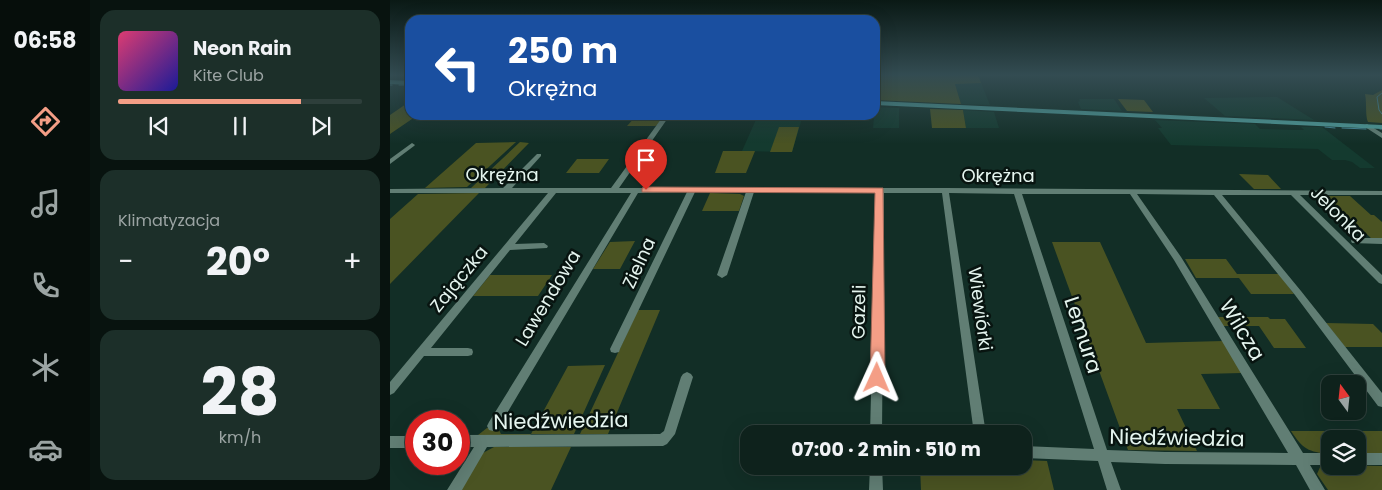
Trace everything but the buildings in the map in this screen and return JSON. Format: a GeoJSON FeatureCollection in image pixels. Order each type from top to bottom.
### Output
{"type":"FeatureCollection","features":[{"type":"Feature","properties":{"kind":"main road"},"geometry":{"type":"LineString","coordinates":[[880,103],[1382,126]]}},
{"type":"Feature","properties":{"kind":"street"},"geometry":{"type":"LineString","coordinates":[[614,190],[663,120]]}},
{"type":"Feature","properties":{"kind":"street"},"geometry":{"type":"LineString","coordinates":[[1367,126],[1382,136]]}},
{"type":"Feature","properties":{"kind":"street"},"geometry":{"type":"LineString","coordinates":[[390,162],[412,145]]}},
{"type":"Feature","properties":{"kind":"street"},"geometry":{"type":"LineString","coordinates":[[506,190],[534,158],[539,155]]}},
{"type":"Feature","properties":{"kind":"street","name":"Zajączka"},"geometry":{"type":"LineString","coordinates":[[390,390],[554,190]]}},
{"type":"Feature","properties":{"kind":"street","name":"Lawendowa"},"geometry":{"type":"LineString","coordinates":[[493,426],[636,190]]}},
{"type":"Feature","properties":{"kind":"street","name":"Zielna"},"geometry":{"type":"LineString","coordinates":[[615,349],[692,190]]}},
{"type":"Feature","properties":{"kind":"street"},"geometry":{"type":"LineString","coordinates":[[722,275],[751,190]]}},
{"type":"Feature","properties":{"kind":"street","name":"Gazeli"},"geometry":{"type":"LineString","coordinates":[[876,425],[880,190]]}},
{"type":"Feature","properties":{"kind":"street","name":"Okrężna"},"geometry":{"type":"LineString","coordinates":[[390,191],[945,190],[1382,193]]}},
{"type":"Feature","properties":{"kind":"street","name":"Wiewiórki"},"geometry":{"type":"LineString","coordinates":[[945,190],[979,425]]}},
{"type":"Feature","properties":{"kind":"street","name":"Lemura"},"geometry":{"type":"LineString","coordinates":[[1017,191],[1114,490]]}},
{"type":"Feature","properties":{"kind":"street","name":"Wilcza"},"geometry":{"type":"LineString","coordinates":[[1132,192],[1173,251],[1318,490]]}},
{"type":"Feature","properties":{"kind":"street"},"geometry":{"type":"LineString","coordinates":[[1216,192],[1298,293],[1382,402]]}},
{"type":"Feature","properties":{"kind":"street","name":"Jelonka"},"geometry":{"type":"LineString","coordinates":[[1293,192],[1382,281]]}},
{"type":"Feature","properties":{"kind":"street"},"geometry":{"type":"LineString","coordinates":[[1355,241],[1382,241]]}},
{"type":"Feature","properties":{"kind":"street"},"geometry":{"type":"LineString","coordinates":[[508,246],[544,246]]}},
{"type":"Feature","properties":{"kind":"street"},"geometry":{"type":"LineString","coordinates":[[421,352],[468,352]]}},
{"type":"Feature","properties":{"kind":"street"},"geometry":{"type":"LineString","coordinates":[[663,440],[669,434],[688,378]]}},
{"type":"Feature","properties":{"kind":"street","name":"Niedźwiedzia"},"geometry":{"type":"LineString","coordinates":[[470,441],[663,440]]}},
{"type":"Feature","properties":{"kind":"street"},"geometry":{"type":"LineString","coordinates":[[454,490],[484,441]]}},
{"type":"Feature","properties":{"kind":"street"},"geometry":{"type":"LineString","coordinates":[[390,442],[405,442]]}},
{"type":"Feature","properties":{"kind":"street","name":"Niedźwiedzia"},"geometry":{"type":"LineString","coordinates":[[1032,453],[1103,457],[1321,458]]}},
{"type":"Feature","properties":{"kind":"street"},"geometry":{"type":"LineString","coordinates":[[1366,459],[1382,459]]}},
{"type":"Feature","properties":{"kind":"street"},"geometry":{"type":"LineString","coordinates":[[876,475],[876,490]]}},
{"type":"Feature","properties":{"kind":"shaded area"},"geometry":{"type":"Polygon","coordinates":[[[959,98],[987,98],[990,105],[961,104],[959,98]]]}},
{"type":"Feature","properties":{"kind":"shaded area"},"geometry":{"type":"Polygon","coordinates":[[[1204,98],[1278,98],[1314,120],[1225,116],[1204,98]]]}},
{"type":"Feature","properties":{"kind":"shaded area"},"geometry":{"type":"Polygon","coordinates":[[[1079,99],[1114,99],[1122,111],[1081,109],[1078,102],[1080,101],[1079,99]]]}},
{"type":"Feature","properties":{"kind":"shaded area"},"geometry":{"type":"Polygon","coordinates":[[[880,107],[899,108],[899,128],[873,128],[874,120],[880,120],[880,107]]]}},
{"type":"Feature","properties":{"kind":"shaded area"},"geometry":{"type":"Polygon","coordinates":[[[963,110],[994,112],[999,128],[966,128],[963,110]]]}},
{"type":"Feature","properties":{"kind":"shaded area"},"geometry":{"type":"Polygon","coordinates":[[[756,120],[802,120],[792,152],[742,151],[756,120]]]}},
{"type":"Feature","properties":{"kind":"shaded area"},"geometry":{"type":"Polygon","coordinates":[[[1155,120],[1255,124],[1260,129],[1304,130],[1301,127],[1322,127],[1375,168],[1360,168],[1352,162],[1345,160],[1332,160],[1318,149],[1171,145],[1158,128],[1162,128],[1155,120]]]}},
{"type":"Feature","properties":{"kind":"green space"},"geometry":{"type":"Polygon","coordinates":[[[880,98],[959,98],[961,104],[880,100],[880,98]]]}},
{"type":"Feature","properties":{"kind":"green space"},"geometry":{"type":"Polygon","coordinates":[[[1366,98],[1382,98],[1382,123],[1368,122],[1366,98]]]}},
{"type":"Feature","properties":{"kind":"green space"},"geometry":{"type":"Polygon","coordinates":[[[1118,99],[1144,100],[1153,112],[1127,111],[1118,99]]]}},
{"type":"Feature","properties":{"kind":"green space"},"geometry":{"type":"Polygon","coordinates":[[[405,105],[405,120],[411,120],[390,134],[390,115],[405,105]]]}},
{"type":"Feature","properties":{"kind":"green space"},"geometry":{"type":"Polygon","coordinates":[[[930,109],[963,110],[966,128],[932,128],[930,109]]]}},
{"type":"Feature","properties":{"kind":"green space"},"geometry":{"type":"Polygon","coordinates":[[[632,120],[662,120],[655,126],[627,126],[632,120]]]}},
{"type":"Feature","properties":{"kind":"green space"},"geometry":{"type":"Polygon","coordinates":[[[779,127],[799,127],[792,152],[770,152],[779,127]]]}},
{"type":"Feature","properties":{"kind":"green space"},"geometry":{"type":"Polygon","coordinates":[[[516,142],[467,187],[425,188],[476,143],[516,142]]]}},
{"type":"Feature","properties":{"kind":"green space"},"geometry":{"type":"Polygon","coordinates":[[[520,142],[529,143],[485,188],[471,188],[520,142]]]}},
{"type":"Feature","properties":{"kind":"green space"},"geometry":{"type":"Polygon","coordinates":[[[723,151],[755,151],[746,173],[715,173],[723,151]]]}},
{"type":"Feature","properties":{"kind":"green space"},"geometry":{"type":"Polygon","coordinates":[[[577,159],[609,159],[599,173],[566,173],[577,159]]]}},
{"type":"Feature","properties":{"kind":"green space"},"geometry":{"type":"Polygon","coordinates":[[[1239,174],[1268,175],[1281,189],[1254,189],[1239,174]]]}},
{"type":"Feature","properties":{"kind":"green space"},"geometry":{"type":"Polygon","coordinates":[[[479,193],[390,284],[390,219],[418,194],[479,193]]]}},
{"type":"Feature","properties":{"kind":"green space"},"geometry":{"type":"Polygon","coordinates":[[[710,193],[740,194],[744,196],[739,211],[702,211],[710,193]]]}},
{"type":"Feature","properties":{"kind":"green space"},"geometry":{"type":"Polygon","coordinates":[[[1326,196],[1350,196],[1371,215],[1374,215],[1382,222],[1382,239],[1372,239],[1326,196]]]}},
{"type":"Feature","properties":{"kind":"green space"},"geometry":{"type":"Polygon","coordinates":[[[635,241],[620,269],[593,269],[610,242],[635,241]]]}},
{"type":"Feature","properties":{"kind":"green space"},"geometry":{"type":"Polygon","coordinates":[[[1052,242],[1100,242],[1146,343],[1223,341],[1242,373],[1201,374],[1220,409],[1177,409],[1197,451],[1128,450],[1052,242]]]}},
{"type":"Feature","properties":{"kind":"green space"},"geometry":{"type":"Polygon","coordinates":[[[1185,259],[1226,259],[1237,274],[1279,274],[1294,294],[1251,294],[1239,278],[1196,278],[1185,259]]]}},
{"type":"Feature","properties":{"kind":"green space"},"geometry":{"type":"Polygon","coordinates":[[[490,275],[552,275],[538,296],[473,296],[490,275]]]}},
{"type":"Feature","properties":{"kind":"green space"},"geometry":{"type":"Polygon","coordinates":[[[638,310],[660,310],[608,434],[580,434],[638,310]]]}},
{"type":"Feature","properties":{"kind":"green space"},"geometry":{"type":"Polygon","coordinates":[[[1217,317],[1285,319],[1306,348],[1274,348],[1259,326],[1223,326],[1217,317]]]}},
{"type":"Feature","properties":{"kind":"green space"},"geometry":{"type":"Polygon","coordinates":[[[1326,323],[1373,324],[1382,333],[1382,347],[1345,347],[1326,323]]]}},
{"type":"Feature","properties":{"kind":"green space"},"geometry":{"type":"Polygon","coordinates":[[[605,365],[574,434],[531,434],[568,366],[605,365]]]}},
{"type":"Feature","properties":{"kind":"green space"},"geometry":{"type":"Polygon","coordinates":[[[487,428],[498,428],[501,434],[531,434],[529,437],[478,435],[487,428]]]}},
{"type":"Feature","properties":{"kind":"green space"},"geometry":{"type":"Polygon","coordinates":[[[1291,431],[1321,431],[1321,453],[1311,451],[1299,442],[1291,431]]]}},
{"type":"Feature","properties":{"kind":"green space"},"geometry":{"type":"Polygon","coordinates":[[[1366,431],[1382,431],[1382,455],[1366,456],[1366,431]]]}},
{"type":"Feature","properties":{"kind":"green space"},"geometry":{"type":"Polygon","coordinates":[[[494,447],[571,447],[551,490],[458,490],[468,475],[470,475],[470,471],[481,454],[494,447]]]}},
{"type":"Feature","properties":{"kind":"green space"},"geometry":{"type":"Polygon","coordinates":[[[1032,460],[1047,461],[1054,490],[921,490],[920,475],[1032,475],[1032,460]]]}},
{"type":"Feature","properties":{"kind":"green space"},"geometry":{"type":"Polygon","coordinates":[[[1321,465],[1321,475],[1366,475],[1366,466],[1382,466],[1382,490],[1328,490],[1317,474],[1321,465]]]}},
{"type":"Feature","properties":{"kind":"waterway"},"geometry":{"type":"LineString","coordinates":[[1377,98],[1379,110],[1382,114]]}},
{"type":"Feature","properties":{"kind":"waterway"},"geometry":{"type":"LineString","coordinates":[[1325,127],[1335,128]]}},
{"type":"Feature","properties":{"kind":"waterway"},"geometry":{"type":"LineString","coordinates":[[1342,128],[1366,129]]}},
{"type":"Feature","properties":{"kind":"route"},"geometry":{"type":"LineString","coordinates":[[646,190],[880,190],[877,378]]}}]}
